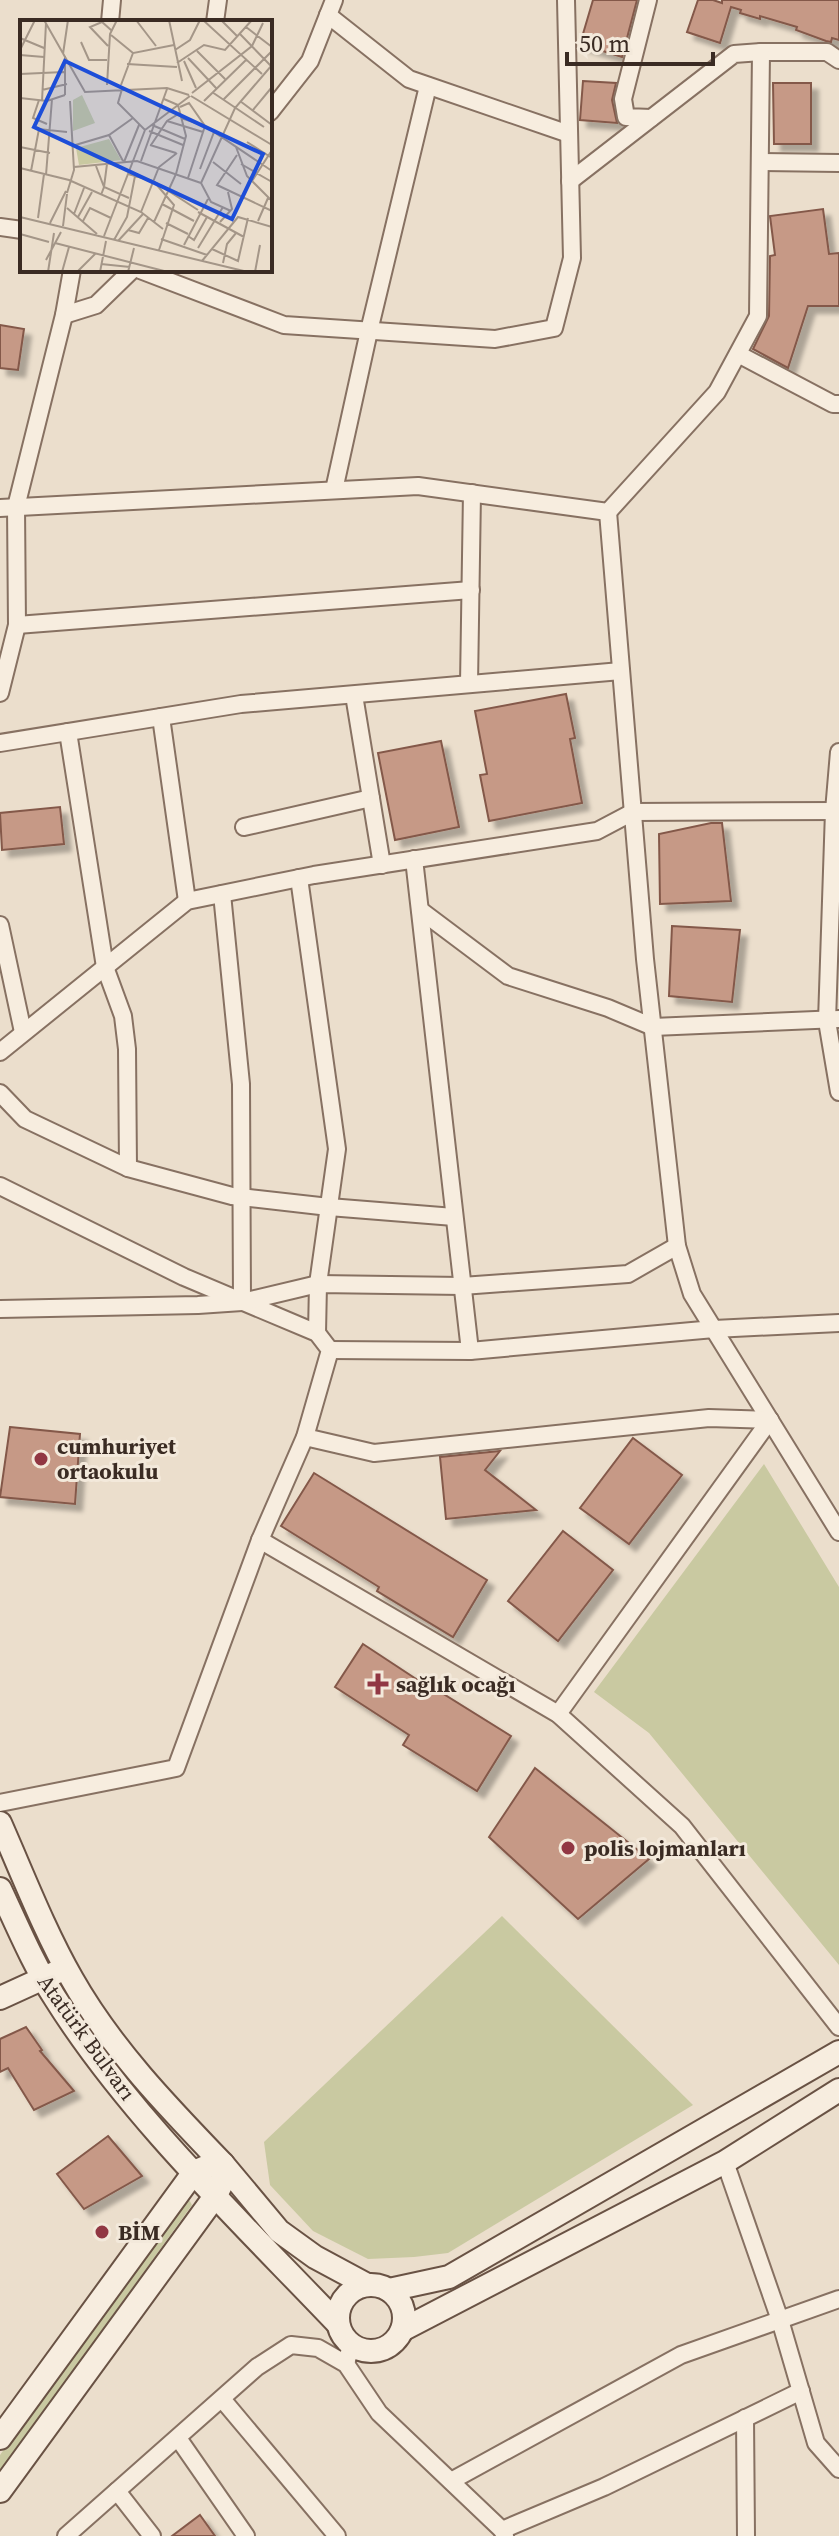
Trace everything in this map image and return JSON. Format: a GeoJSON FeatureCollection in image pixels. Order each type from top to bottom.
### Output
{"type":"FeatureCollection","features":[{"type":"Feature","properties":{"kind":"main road"},"geometry":{"type":"LineString","coordinates":[[0,1823],[65,1968],[123,2053],[279,2231],[315,2257],[367,2285],[389,2290],[449,2277],[839,2052]]}},
{"type":"Feature","properties":{"kind":"main road","name":"Atatürk Bulvarı"},"geometry":{"type":"LineString","coordinates":[[0,1889],[44,1979],[106,2069],[194,2172],[338,2324]]}},
{"type":"Feature","properties":{"kind":"main road"},"geometry":{"type":"LineString","coordinates":[[0,1998],[65,1968]]}},
{"type":"Feature","properties":{"kind":"main road"},"geometry":{"type":"LineString","coordinates":[[367,2285],[350,2291],[339,2306],[338,2324],[349,2355],[380,2350],[393,2342],[402,2330],[725,2162],[839,2090]]}},
{"type":"Feature","properties":{"kind":"main road"},"geometry":{"type":"LineString","coordinates":[[0,2438],[194,2172],[213,2164],[223,2164]]}},
{"type":"Feature","properties":{"kind":"main road"},"geometry":{"type":"LineString","coordinates":[[0,2491],[216,2195],[222,2183],[223,2164]]}},
{"type":"Feature","properties":{"kind":"main road"},"geometry":{"type":"LineString","coordinates":[[389,2290],[403,2308],[402,2330]]}},
{"type":"Feature","properties":{"kind":"street"},"geometry":{"type":"LineString","coordinates":[[110,20],[112,0]]}},
{"type":"Feature","properties":{"kind":"street"},"geometry":{"type":"LineString","coordinates":[[215,20],[218,0]]}},
{"type":"Feature","properties":{"kind":"street"},"geometry":{"type":"LineString","coordinates":[[145,272],[284,325],[495,339],[554,328],[572,258],[566,0]]}},
{"type":"Feature","properties":{"kind":"street"},"geometry":{"type":"LineString","coordinates":[[648,0],[623,99],[626,117],[651,118]]}},
{"type":"Feature","properties":{"kind":"street"},"geometry":{"type":"LineString","coordinates":[[272,109],[310,61],[331,7],[409,79],[569,134]]}},
{"type":"Feature","properties":{"kind":"street"},"geometry":{"type":"LineString","coordinates":[[761,52],[758,316],[717,392],[608,512],[653,1027],[677,1246],[692,1294],[839,1532]]}},
{"type":"Feature","properties":{"kind":"street"},"geometry":{"type":"LineString","coordinates":[[570,181],[734,54],[827,52],[839,60]]}},
{"type":"Feature","properties":{"kind":"street"},"geometry":{"type":"LineString","coordinates":[[334,490],[428,86]]}},
{"type":"Feature","properties":{"kind":"street"},"geometry":{"type":"LineString","coordinates":[[760,162],[839,163]]}},
{"type":"Feature","properties":{"kind":"street"},"geometry":{"type":"LineString","coordinates":[[0,227],[20,230]]}},
{"type":"Feature","properties":{"kind":"street"},"geometry":{"type":"LineString","coordinates":[[1,685],[17,625],[8,508],[64,315],[72,272]]}},
{"type":"Feature","properties":{"kind":"street"},"geometry":{"type":"LineString","coordinates":[[64,315],[96,305],[130,272]]}},
{"type":"Feature","properties":{"kind":"street"},"geometry":{"type":"LineString","coordinates":[[738,354],[833,404],[839,404]]}},
{"type":"Feature","properties":{"kind":"street"},"geometry":{"type":"LineString","coordinates":[[8,508],[418,486],[608,512]]}},
{"type":"Feature","properties":{"kind":"street"},"geometry":{"type":"LineString","coordinates":[[469,684],[472,493]]}},
{"type":"Feature","properties":{"kind":"street"},"geometry":{"type":"LineString","coordinates":[[17,625],[471,590]]}},
{"type":"Feature","properties":{"kind":"street"},"geometry":{"type":"LineString","coordinates":[[0,743],[241,704],[621,671]]}},
{"type":"Feature","properties":{"kind":"street"},"geometry":{"type":"LineString","coordinates":[[354,695],[382,865]]}},
{"type":"Feature","properties":{"kind":"street"},"geometry":{"type":"LineString","coordinates":[[161,717],[187,901]]}},
{"type":"Feature","properties":{"kind":"street"},"geometry":{"type":"LineString","coordinates":[[68,732],[105,967],[123,1016],[127,1049],[128,1168]]}},
{"type":"Feature","properties":{"kind":"street"},"geometry":{"type":"LineString","coordinates":[[839,752],[833,1020],[839,1092]]}},
{"type":"Feature","properties":{"kind":"street"},"geometry":{"type":"LineString","coordinates":[[244,827],[371,798]]}},
{"type":"Feature","properties":{"kind":"street"},"geometry":{"type":"LineString","coordinates":[[0,1052],[187,901],[299,878],[597,831],[633,812],[836,811]]}},
{"type":"Feature","properties":{"kind":"street"},"geometry":{"type":"LineString","coordinates":[[414,859],[470,1351]]}},
{"type":"Feature","properties":{"kind":"street"},"geometry":{"type":"LineString","coordinates":[[299,878],[337,1149],[318,1284],[317,1333]]}},
{"type":"Feature","properties":{"kind":"street"},"geometry":{"type":"LineString","coordinates":[[222,894],[241,1084],[242,1302]]}},
{"type":"Feature","properties":{"kind":"street"},"geometry":{"type":"LineString","coordinates":[[420,910],[508,976],[608,1008],[653,1027],[833,1020]]}},
{"type":"Feature","properties":{"kind":"street"},"geometry":{"type":"LineString","coordinates":[[0,925],[23,1032]]}},
{"type":"Feature","properties":{"kind":"street"},"geometry":{"type":"LineString","coordinates":[[0,1093],[25,1119],[128,1168],[241,1198],[454,1217]]}},
{"type":"Feature","properties":{"kind":"street"},"geometry":{"type":"LineString","coordinates":[[0,1186],[184,1277],[317,1333],[330,1350]]}},
{"type":"Feature","properties":{"kind":"street"},"geometry":{"type":"LineString","coordinates":[[0,1309],[242,1302],[318,1284],[462,1286],[628,1274],[677,1246]]}},
{"type":"Feature","properties":{"kind":"street"},"geometry":{"type":"LineString","coordinates":[[330,1350],[470,1351],[714,1329],[839,1323]]}},
{"type":"Feature","properties":{"kind":"street"},"geometry":{"type":"LineString","coordinates":[[0,1803],[176,1768],[260,1540],[305,1437],[330,1350]]}},
{"type":"Feature","properties":{"kind":"street"},"geometry":{"type":"LineString","coordinates":[[305,1437],[374,1453],[709,1418],[770,1420]]}},
{"type":"Feature","properties":{"kind":"street"},"geometry":{"type":"LineString","coordinates":[[558,1714],[770,1420]]}},
{"type":"Feature","properties":{"kind":"street"},"geometry":{"type":"LineString","coordinates":[[260,1540],[558,1714],[682,1826],[839,2027]]}},
{"type":"Feature","properties":{"kind":"street"},"geometry":{"type":"LineString","coordinates":[[725,2162],[780,2320],[816,2443],[839,2469]]}},
{"type":"Feature","properties":{"kind":"street"},"geometry":{"type":"LineString","coordinates":[[451,2481],[681,2355],[839,2299]]}},
{"type":"Feature","properties":{"kind":"street"},"geometry":{"type":"LineString","coordinates":[[66,2536],[257,2367],[291,2345],[349,2355],[379,2413],[503,2533],[801,2391]]}},
{"type":"Feature","properties":{"kind":"street"},"geometry":{"type":"LineString","coordinates":[[222,2399],[337,2536]]}},
{"type":"Feature","properties":{"kind":"street"},"geometry":{"type":"LineString","coordinates":[[745,2418],[746,2536]]}},
{"type":"Feature","properties":{"kind":"street"},"geometry":{"type":"LineString","coordinates":[[178,2438],[246,2536]]}},
{"type":"Feature","properties":{"kind":"street"},"geometry":{"type":"LineString","coordinates":[[117,2491],[152,2536]]}},
{"type":"Feature","properties":{"kind":"green space"},"geometry":{"type":"Polygon","coordinates":[[[764,1464],[839,1587],[839,1965],[649,1733],[594,1692],[764,1464]]]}},
{"type":"Feature","properties":{"kind":"green space"},"geometry":{"type":"Polygon","coordinates":[[[502,1916],[693,2105],[448,2253],[368,2259],[313,2231],[270,2185],[264,2142],[502,1916]]]}},
{"type":"Feature","properties":{"kind":"green space"},"geometry":{"type":"Polygon","coordinates":[[[188,2198],[192,2205],[0,2472],[0,2455],[184,2199],[188,2198]]]}},
{"type":"Feature","properties":{"kind":"building"},"geometry":{"type":"Polygon","coordinates":[[[593,0],[637,0],[622,57],[580,44],[593,0]]]}},
{"type":"Feature","properties":{"kind":"building"},"geometry":{"type":"Polygon","coordinates":[[[698,0],[722,3],[722,0],[839,0],[839,40],[832,38],[831,42],[826,41],[796,30],[797,27],[740,13],[741,10],[731,7],[720,43],[687,32],[698,0]]]}},
{"type":"Feature","properties":{"kind":"building"},"geometry":{"type":"Polygon","coordinates":[[[583,81],[616,83],[612,100],[617,123],[580,120],[583,81]]]}},
{"type":"Feature","properties":{"kind":"building"},"geometry":{"type":"Polygon","coordinates":[[[773,83],[811,83],[811,144],[774,144],[773,83]]]}},
{"type":"Feature","properties":{"kind":"building"},"geometry":{"type":"Polygon","coordinates":[[[823,209],[829,254],[839,253],[839,306],[808,306],[788,368],[753,349],[769,316],[770,256],[775,255],[770,216],[823,209]]]}},
{"type":"Feature","properties":{"kind":"building"},"geometry":{"type":"Polygon","coordinates":[[[0,325],[24,329],[18,370],[0,368],[0,325]]]}},
{"type":"Feature","properties":{"kind":"building"},"geometry":{"type":"Polygon","coordinates":[[[566,694],[575,738],[570,739],[582,803],[489,821],[480,775],[487,774],[475,711],[566,694]]]}},
{"type":"Feature","properties":{"kind":"building"},"geometry":{"type":"Polygon","coordinates":[[[441,741],[459,827],[395,840],[378,753],[441,741]]]}},
{"type":"Feature","properties":{"kind":"building"},"geometry":{"type":"Polygon","coordinates":[[[60,807],[64,844],[2,850],[0,813],[60,807]]]}},
{"type":"Feature","properties":{"kind":"building"},"geometry":{"type":"Polygon","coordinates":[[[722,823],[731,901],[660,904],[659,834],[722,823]]]}},
{"type":"Feature","properties":{"kind":"building"},"geometry":{"type":"Polygon","coordinates":[[[672,926],[740,930],[732,1002],[669,996],[672,926]]]}},
{"type":"Feature","properties":{"kind":"building","name":"cumhuriyet ortaokulu"},"geometry":{"type":"Polygon","coordinates":[[[10,1427],[80,1434],[75,1504],[0,1497],[10,1427]]]}},
{"type":"Feature","properties":{"kind":"building"},"geometry":{"type":"Polygon","coordinates":[[[633,1438],[682,1475],[629,1544],[580,1508],[633,1438]]]}},
{"type":"Feature","properties":{"kind":"building"},"geometry":{"type":"Polygon","coordinates":[[[500,1451],[485,1470],[536,1510],[446,1519],[440,1457],[500,1451]]]}},
{"type":"Feature","properties":{"kind":"building"},"geometry":{"type":"Polygon","coordinates":[[[314,1473],[487,1580],[453,1637],[377,1591],[379,1587],[281,1526],[314,1473]]]}},
{"type":"Feature","properties":{"kind":"building"},"geometry":{"type":"Polygon","coordinates":[[[563,1531],[613,1570],[558,1641],[508,1601],[563,1531]]]}},
{"type":"Feature","properties":{"kind":"building"},"geometry":{"type":"Polygon","coordinates":[[[363,1644],[511,1736],[477,1791],[403,1745],[409,1735],[335,1687],[363,1644]]]}},
{"type":"Feature","properties":{"kind":"building","name":"polis lojmanları"},"geometry":{"type":"Polygon","coordinates":[[[535,1768],[649,1859],[578,1919],[489,1837],[535,1768]]]}},
{"type":"Feature","properties":{"kind":"building"},"geometry":{"type":"Polygon","coordinates":[[[26,2027],[40,2051],[74,2091],[34,2110],[8,2068],[0,2072],[0,2039],[26,2027]]]}},
{"type":"Feature","properties":{"kind":"building"},"geometry":{"type":"Polygon","coordinates":[[[108,2136],[142,2176],[84,2209],[57,2174],[108,2136]]]}},
{"type":"Feature","properties":{"kind":"building"},"geometry":{"type":"Polygon","coordinates":[[[200,2515],[215,2536],[172,2536],[200,2515]]]}},
{"type":"Feature","properties":{"kind":"place","name":"cumhuriyet ortaokulu"},"geometry":{"type":"Point","coordinates":[41,1459]}},
{"type":"Feature","properties":{"kind":"place","name":"sağlık ocağı"},"geometry":{"type":"Point","coordinates":[378,1684]}},
{"type":"Feature","properties":{"kind":"place","name":"polis lojmanları"},"geometry":{"type":"Point","coordinates":[568,1848]}},
{"type":"Feature","properties":{"kind":"place","name":"BİM"},"geometry":{"type":"Point","coordinates":[102,2232]}}]}
